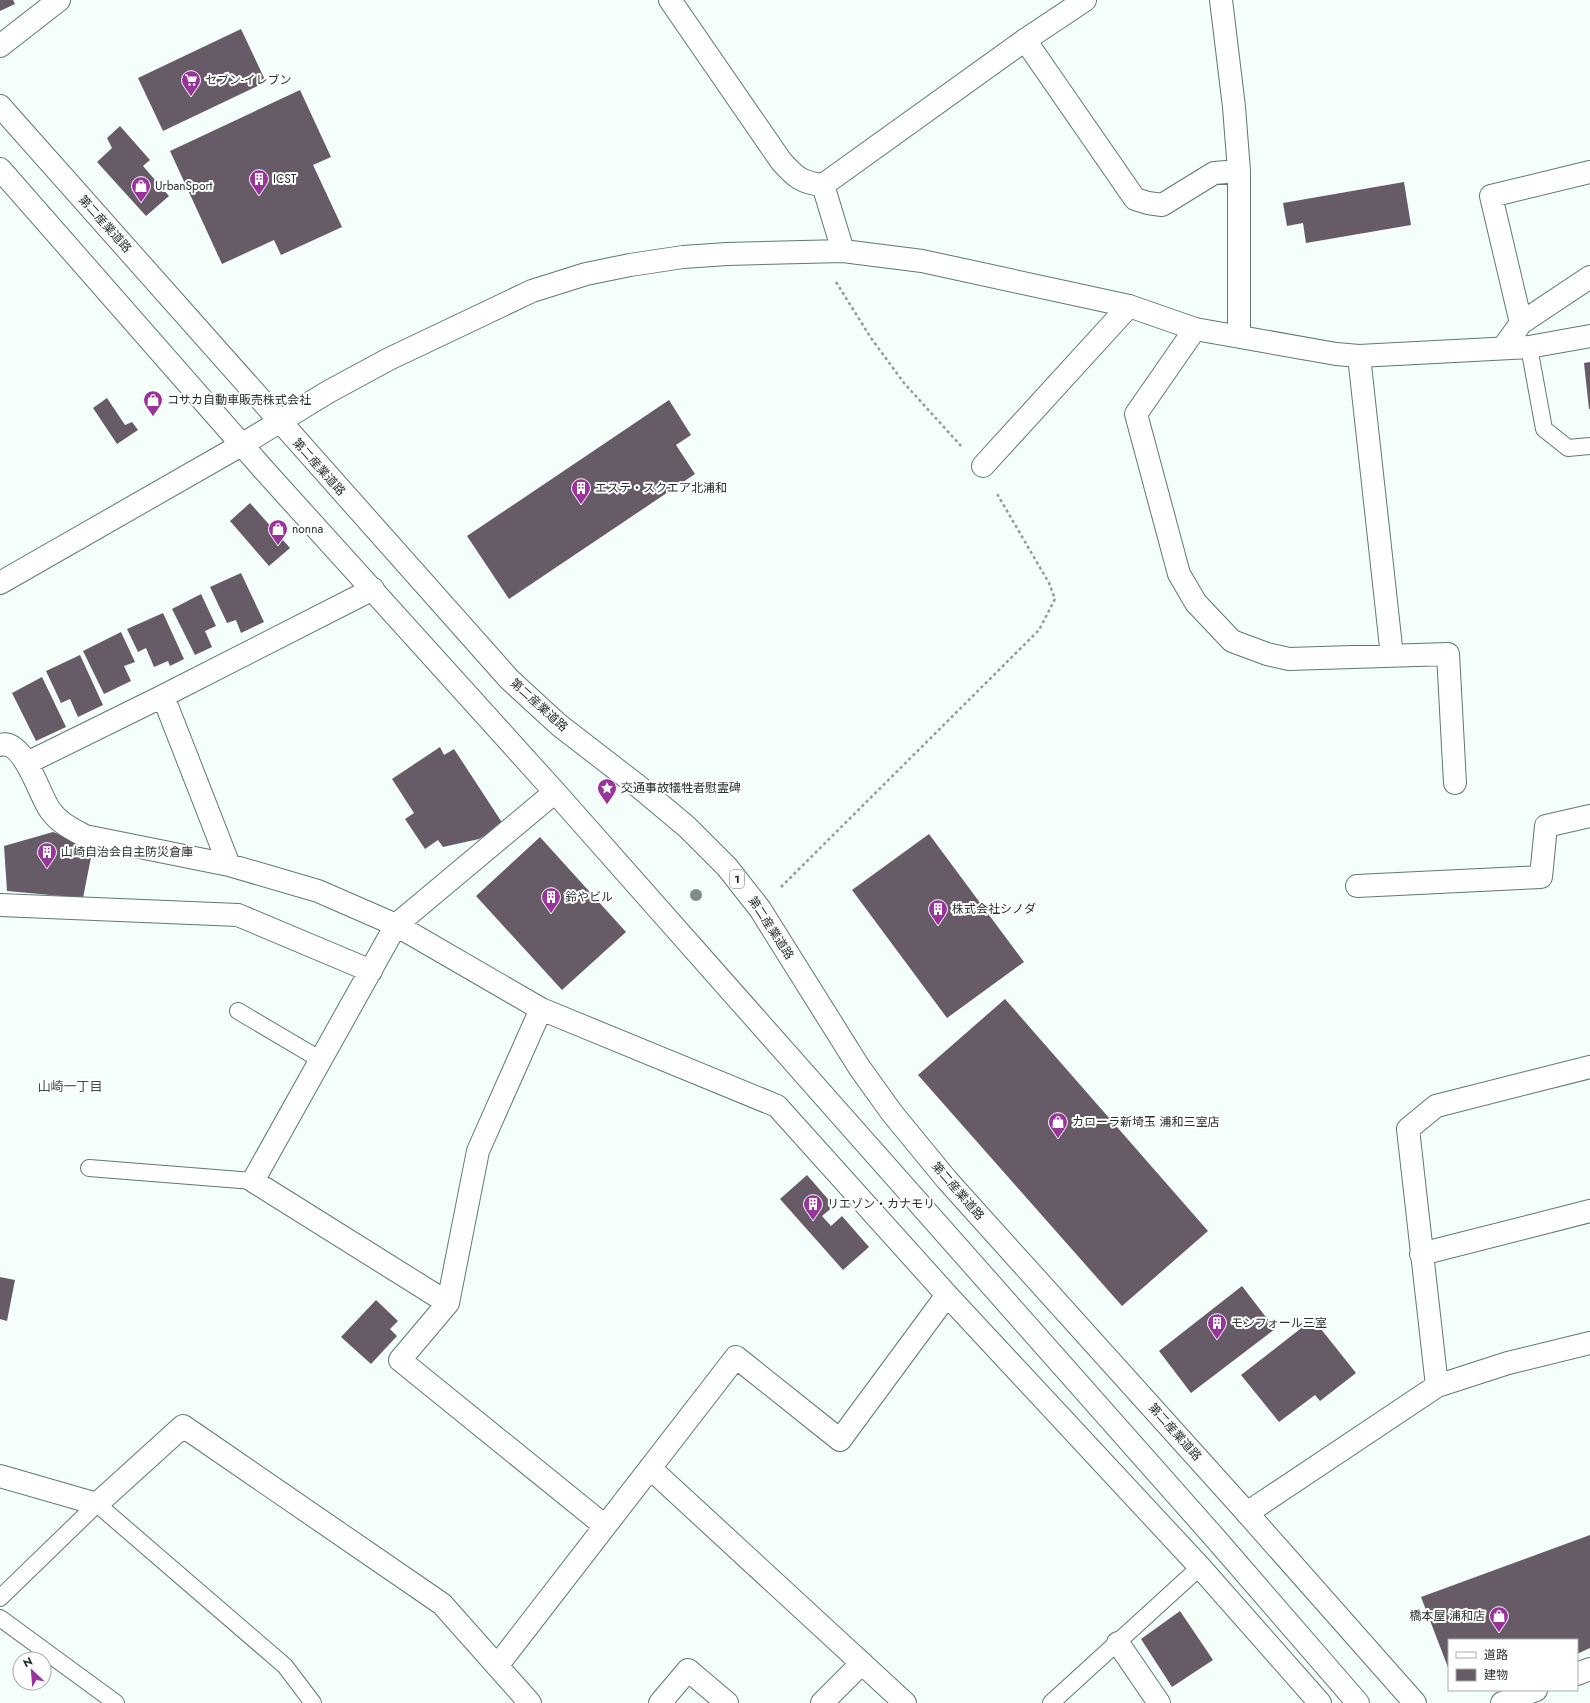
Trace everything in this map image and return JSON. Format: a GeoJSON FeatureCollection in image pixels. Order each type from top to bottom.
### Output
{"type":"FeatureCollection","features":[{"type":"Feature","properties":{"kind":"street"},"geometry":{"type":"LineString","coordinates":[[0,46],[59,0]]}},
{"type":"Feature","properties":{"kind":"street"},"geometry":{"type":"LineString","coordinates":[[670,0],[781,161],[800,179],[810,184],[823,185],[1025,40],[1085,0]]}},
{"type":"Feature","properties":{"kind":"street"},"geometry":{"type":"LineString","coordinates":[[1221,0],[1234,107],[1239,171],[1239,336]]}},
{"type":"Feature","properties":{"kind":"street"},"geometry":{"type":"LineString","coordinates":[[1025,40],[1135,199],[1148,204],[1162,205],[1214,173],[1239,171]]}},
{"type":"Feature","properties":{"kind":"street","name":"第二産業道路"},"geometry":{"type":"LineString","coordinates":[[0,106],[508,679],[559,725],[638,786],[687,827],[727,867],[760,908],[859,1068],[892,1113],[947,1180],[1247,1513],[1415,1703]]}},
{"type":"Feature","properties":{"kind":"street"},"geometry":{"type":"LineString","coordinates":[[0,169],[243,444],[264,470],[555,792],[1215,1538],[1358,1703]]}},
{"type":"Feature","properties":{"kind":"street"},"geometry":{"type":"LineString","coordinates":[[1521,323],[1491,196],[1590,172]]}},
{"type":"Feature","properties":{"kind":"street"},"geometry":{"type":"LineString","coordinates":[[823,185],[844,252]]}},
{"type":"Feature","properties":{"kind":"street"},"geometry":{"type":"LineString","coordinates":[[0,583],[243,444],[328,392],[389,359],[532,291],[586,274],[683,257],[817,251],[844,252],[922,261],[1129,306],[1195,330],[1239,336],[1336,354],[1358,356],[1529,347],[1590,336]]}},
{"type":"Feature","properties":{"kind":"street"},"geometry":{"type":"LineString","coordinates":[[1503,348],[1521,323],[1590,277]]}},
{"type":"Feature","properties":{"kind":"street"},"geometry":{"type":"LineString","coordinates":[[983,466],[1129,306]]}},
{"type":"Feature","properties":{"kind":"street"},"geometry":{"type":"LineString","coordinates":[[1195,330],[1136,414],[1179,574],[1196,603],[1232,641],[1267,654],[1289,659],[1448,654],[1455,783]]}},
{"type":"Feature","properties":{"kind":"street"},"geometry":{"type":"LineString","coordinates":[[1358,356],[1392,656]]}},
{"type":"Feature","properties":{"kind":"street"},"geometry":{"type":"LineString","coordinates":[[27,763],[163,696],[373,589]]}},
{"type":"Feature","properties":{"kind":"street"},"geometry":{"type":"LineString","coordinates":[[163,696],[229,865]]}},
{"type":"Feature","properties":{"kind":"street"},"geometry":{"type":"LineString","coordinates":[[0,745],[5,743],[14,748],[27,763],[50,810],[64,825],[85,836],[229,865],[318,890],[396,925],[541,1009],[776,1106],[947,1295],[1200,1567],[1320,1703]]}},
{"type":"Feature","properties":{"kind":"street"},"geometry":{"type":"LineString","coordinates":[[448,1304],[253,1181],[396,925],[555,792]]}},
{"type":"Feature","properties":{"kind":"street"},"geometry":{"type":"LineString","coordinates":[[1357,886],[1541,877],[1546,826],[1590,816]]}},
{"type":"Feature","properties":{"kind":"street"},"geometry":{"type":"LineString","coordinates":[[0,905],[238,915],[371,971]]}},
{"type":"Feature","properties":{"kind":"street"},"geometry":{"type":"LineString","coordinates":[[541,1009],[478,1151],[448,1304],[400,1360],[605,1526]]}},
{"type":"Feature","properties":{"kind":"street"},"geometry":{"type":"LineString","coordinates":[[1437,1386],[1408,1129],[1436,1106],[1590,1067]]}},
{"type":"Feature","properties":{"kind":"street"},"geometry":{"type":"LineString","coordinates":[[1421,1254],[1590,1211]]}},
{"type":"Feature","properties":{"kind":"street"},"geometry":{"type":"LineString","coordinates":[[497,1666],[736,1357],[840,1440],[947,1295]]}},
{"type":"Feature","properties":{"kind":"street"},"geometry":{"type":"LineString","coordinates":[[1247,1513],[1437,1386],[1508,1363],[1590,1343]]}},
{"type":"Feature","properties":{"kind":"street"},"geometry":{"type":"LineString","coordinates":[[0,1476],[97,1504],[183,1426],[442,1604],[530,1703]]}},
{"type":"Feature","properties":{"kind":"street"},"geometry":{"type":"LineString","coordinates":[[650,1468],[905,1703]]}},
{"type":"Feature","properties":{"kind":"street"},"geometry":{"type":"LineString","coordinates":[[1118,1643],[1160,1703]]}},
{"type":"Feature","properties":{"kind":"street"},"geometry":{"type":"LineString","coordinates":[[822,1703],[862,1663]]}},
{"type":"Feature","properties":{"kind":"street"},"geometry":{"type":"LineString","coordinates":[[1578,1674],[1590,1669]]}},
{"type":"Feature","properties":{"kind":"street"},"geometry":{"type":"LineString","coordinates":[[660,1703],[688,1670],[728,1703]]}},
{"type":"Feature","properties":{"kind":"street"},"geometry":{"type":"LineString","coordinates":[[1502,1703],[1533,1691]]}},
{"type":"Feature","properties":{"kind":"lane"},"geometry":{"type":"LineString","coordinates":[[1529,347],[1544,429],[1568,448],[1590,446]]}},
{"type":"Feature","properties":{"kind":"lane"},"geometry":{"type":"LineString","coordinates":[[238,1011],[321,1060]]}},
{"type":"Feature","properties":{"kind":"lane"},"geometry":{"type":"LineString","coordinates":[[89,1168],[253,1181]]}},
{"type":"Feature","properties":{"kind":"lane"},"geometry":{"type":"LineString","coordinates":[[0,1598],[97,1504],[285,1666],[313,1703]]}},
{"type":"Feature","properties":{"kind":"lane"},"geometry":{"type":"LineString","coordinates":[[1051,1703],[1200,1567]]}},
{"type":"Feature","properties":{"kind":"lane"},"geometry":{"type":"LineString","coordinates":[[0,1618],[116,1703]]}},
{"type":"Feature","properties":{"kind":"path"},"geometry":{"type":"LineString","coordinates":[[760,908],[1039,630],[1055,599],[1049,583],[1009,517],[983,466],[978,464],[904,383],[871,338],[817,251]]}},
{"type":"Feature","properties":{"kind":"building"},"geometry":{"type":"Polygon","coordinates":[[[0,0],[13,0],[15,4],[0,11],[0,0]]]}},
{"type":"Feature","properties":{"kind":"building"},"geometry":{"type":"Polygon","coordinates":[[[241,29],[266,82],[163,131],[138,78],[241,29]]]}},
{"type":"Feature","properties":{"kind":"building","name":"ICST"},"geometry":{"type":"Polygon","coordinates":[[[300,90],[331,157],[313,165],[342,227],[281,255],[274,240],[222,264],[170,151],[300,90]]]}},
{"type":"Feature","properties":{"kind":"building"},"geometry":{"type":"Polygon","coordinates":[[[120,126],[150,160],[143,166],[169,196],[146,216],[97,162],[112,148],[107,138],[120,126]]]}},
{"type":"Feature","properties":{"kind":"building"},"geometry":{"type":"Polygon","coordinates":[[[1404,182],[1411,225],[1306,243],[1303,223],[1287,226],[1283,203],[1404,182]]]}},
{"type":"Feature","properties":{"kind":"building"},"geometry":{"type":"Polygon","coordinates":[[[1590,362],[1590,409],[1589,409],[1584,363],[1590,362]]]}},
{"type":"Feature","properties":{"kind":"building"},"geometry":{"type":"Polygon","coordinates":[[[107,398],[125,425],[132,422],[138,430],[117,444],[93,408],[107,398]]]}},
{"type":"Feature","properties":{"kind":"building","name":"エステ・スクエア北浦和"},"geometry":{"type":"Polygon","coordinates":[[[669,400],[691,435],[676,445],[695,474],[509,599],[467,536],[669,400]]]}},
{"type":"Feature","properties":{"kind":"building"},"geometry":{"type":"Polygon","coordinates":[[[250,503],[290,548],[269,566],[230,521],[250,503]]]}},
{"type":"Feature","properties":{"kind":"building"},"geometry":{"type":"Polygon","coordinates":[[[241,573],[264,622],[241,633],[236,620],[227,623],[210,587],[241,573]]]}},
{"type":"Feature","properties":{"kind":"building"},"geometry":{"type":"Polygon","coordinates":[[[201,594],[216,626],[205,631],[212,647],[195,655],[172,609],[201,594]]]}},
{"type":"Feature","properties":{"kind":"building"},"geometry":{"type":"Polygon","coordinates":[[[163,613],[184,659],[170,666],[168,661],[154,667],[146,648],[138,652],[127,629],[163,613]]]}},
{"type":"Feature","properties":{"kind":"building"},"geometry":{"type":"Polygon","coordinates":[[[121,632],[135,662],[124,666],[131,681],[104,694],[83,651],[121,632]]]}},
{"type":"Feature","properties":{"kind":"building"},"geometry":{"type":"Polygon","coordinates":[[[80,655],[103,705],[78,717],[70,699],[61,703],[46,671],[80,655]]]}},
{"type":"Feature","properties":{"kind":"building"},"geometry":{"type":"Polygon","coordinates":[[[42,677],[66,727],[36,741],[12,693],[42,677]]]}},
{"type":"Feature","properties":{"kind":"building"},"geometry":{"type":"Polygon","coordinates":[[[440,747],[444,755],[454,749],[503,824],[479,839],[443,847],[438,840],[425,849],[405,819],[414,813],[392,779],[440,747]]]}},
{"type":"Feature","properties":{"kind":"building","name":"山崎自治会自主防災倉庫"},"geometry":{"type":"Polygon","coordinates":[[[53,832],[93,847],[83,898],[7,891],[4,846],[53,832]]]}},
{"type":"Feature","properties":{"kind":"building","name":"株式会社シノダ"},"geometry":{"type":"Polygon","coordinates":[[[929,834],[1024,962],[947,1018],[852,890],[929,834]]]}},
{"type":"Feature","properties":{"kind":"building","name":"鈴やビル"},"geometry":{"type":"Polygon","coordinates":[[[540,837],[626,932],[562,990],[476,896],[540,837]]]}},
{"type":"Feature","properties":{"kind":"building"},"geometry":{"type":"Polygon","coordinates":[[[1005,999],[1208,1231],[1122,1306],[918,1075],[1005,999]]]}},
{"type":"Feature","properties":{"kind":"building","name":"リエゾン・カナモリ"},"geometry":{"type":"Polygon","coordinates":[[[807,1175],[834,1206],[822,1216],[831,1226],[842,1216],[869,1247],[843,1270],[780,1199],[807,1175]]]}},
{"type":"Feature","properties":{"kind":"building"},"geometry":{"type":"Polygon","coordinates":[[[0,1277],[15,1280],[7,1321],[0,1319],[0,1277]]]}},
{"type":"Feature","properties":{"kind":"building","name":"モンフォール三室"},"geometry":{"type":"Polygon","coordinates":[[[1242,1286],[1275,1329],[1191,1393],[1159,1351],[1242,1286]]]}},
{"type":"Feature","properties":{"kind":"building"},"geometry":{"type":"Polygon","coordinates":[[[376,1300],[398,1321],[390,1329],[397,1336],[371,1364],[341,1337],[376,1300]]]}},
{"type":"Feature","properties":{"kind":"building"},"geometry":{"type":"Polygon","coordinates":[[[1313,1319],[1356,1373],[1320,1401],[1315,1395],[1279,1422],[1241,1375],[1313,1319]]]}},
{"type":"Feature","properties":{"kind":"building"},"geometry":{"type":"Polygon","coordinates":[[[1590,1535],[1590,1648],[1578,1654],[1578,1639],[1448,1639],[1448,1667],[1421,1597],[1590,1535]]]}},
{"type":"Feature","properties":{"kind":"building"},"geometry":{"type":"Polygon","coordinates":[[[1180,1611],[1213,1660],[1172,1687],[1141,1639],[1180,1611]]]}},
{"type":"Feature","properties":{"kind":"place","name":"セブン-イレブン"},"geometry":{"type":"Point","coordinates":[191,97]}},
{"type":"Feature","properties":{"kind":"place","name":"ICST"},"geometry":{"type":"Point","coordinates":[259,196]}},
{"type":"Feature","properties":{"kind":"place","name":"UrbanSport"},"geometry":{"type":"Point","coordinates":[141,203]}},
{"type":"Feature","properties":{"kind":"place","name":"コサカ自動車販売株式会社"},"geometry":{"type":"Point","coordinates":[153,417]}},
{"type":"Feature","properties":{"kind":"place","name":"エステ・スクエア北浦和"},"geometry":{"type":"Point","coordinates":[581,505]}},
{"type":"Feature","properties":{"kind":"place","name":"nonna"},"geometry":{"type":"Point","coordinates":[278,546]}},
{"type":"Feature","properties":{"kind":"place","name":"交通事故犠牲者慰霊碑"},"geometry":{"type":"Point","coordinates":[607,805]}},
{"type":"Feature","properties":{"kind":"place","name":"山崎自治会自主防災倉庫"},"geometry":{"type":"Point","coordinates":[47,869]}},
{"type":"Feature","properties":{"kind":"place","name":"鈴やビル"},"geometry":{"type":"Point","coordinates":[551,914]}},
{"type":"Feature","properties":{"kind":"place","name":"株式会社シノダ"},"geometry":{"type":"Point","coordinates":[938,926]}},
{"type":"Feature","properties":{"kind":"place","name":"カローラ新埼玉 浦和三室店"},"geometry":{"type":"Point","coordinates":[1058,1139]}},
{"type":"Feature","properties":{"kind":"place","name":"リエゾン・カナモリ"},"geometry":{"type":"Point","coordinates":[813,1221]}},
{"type":"Feature","properties":{"kind":"place","name":"モンフォール三室"},"geometry":{"type":"Point","coordinates":[1217,1340]}},
{"type":"Feature","properties":{"kind":"place","name":"橋本屋 浦和店"},"geometry":{"type":"Point","coordinates":[1499,1633]}},
{"type":"Feature","properties":{"kind":"district","name":"山崎一丁目"},"geometry":{"type":"Point","coordinates":[70,1086]}}]}
